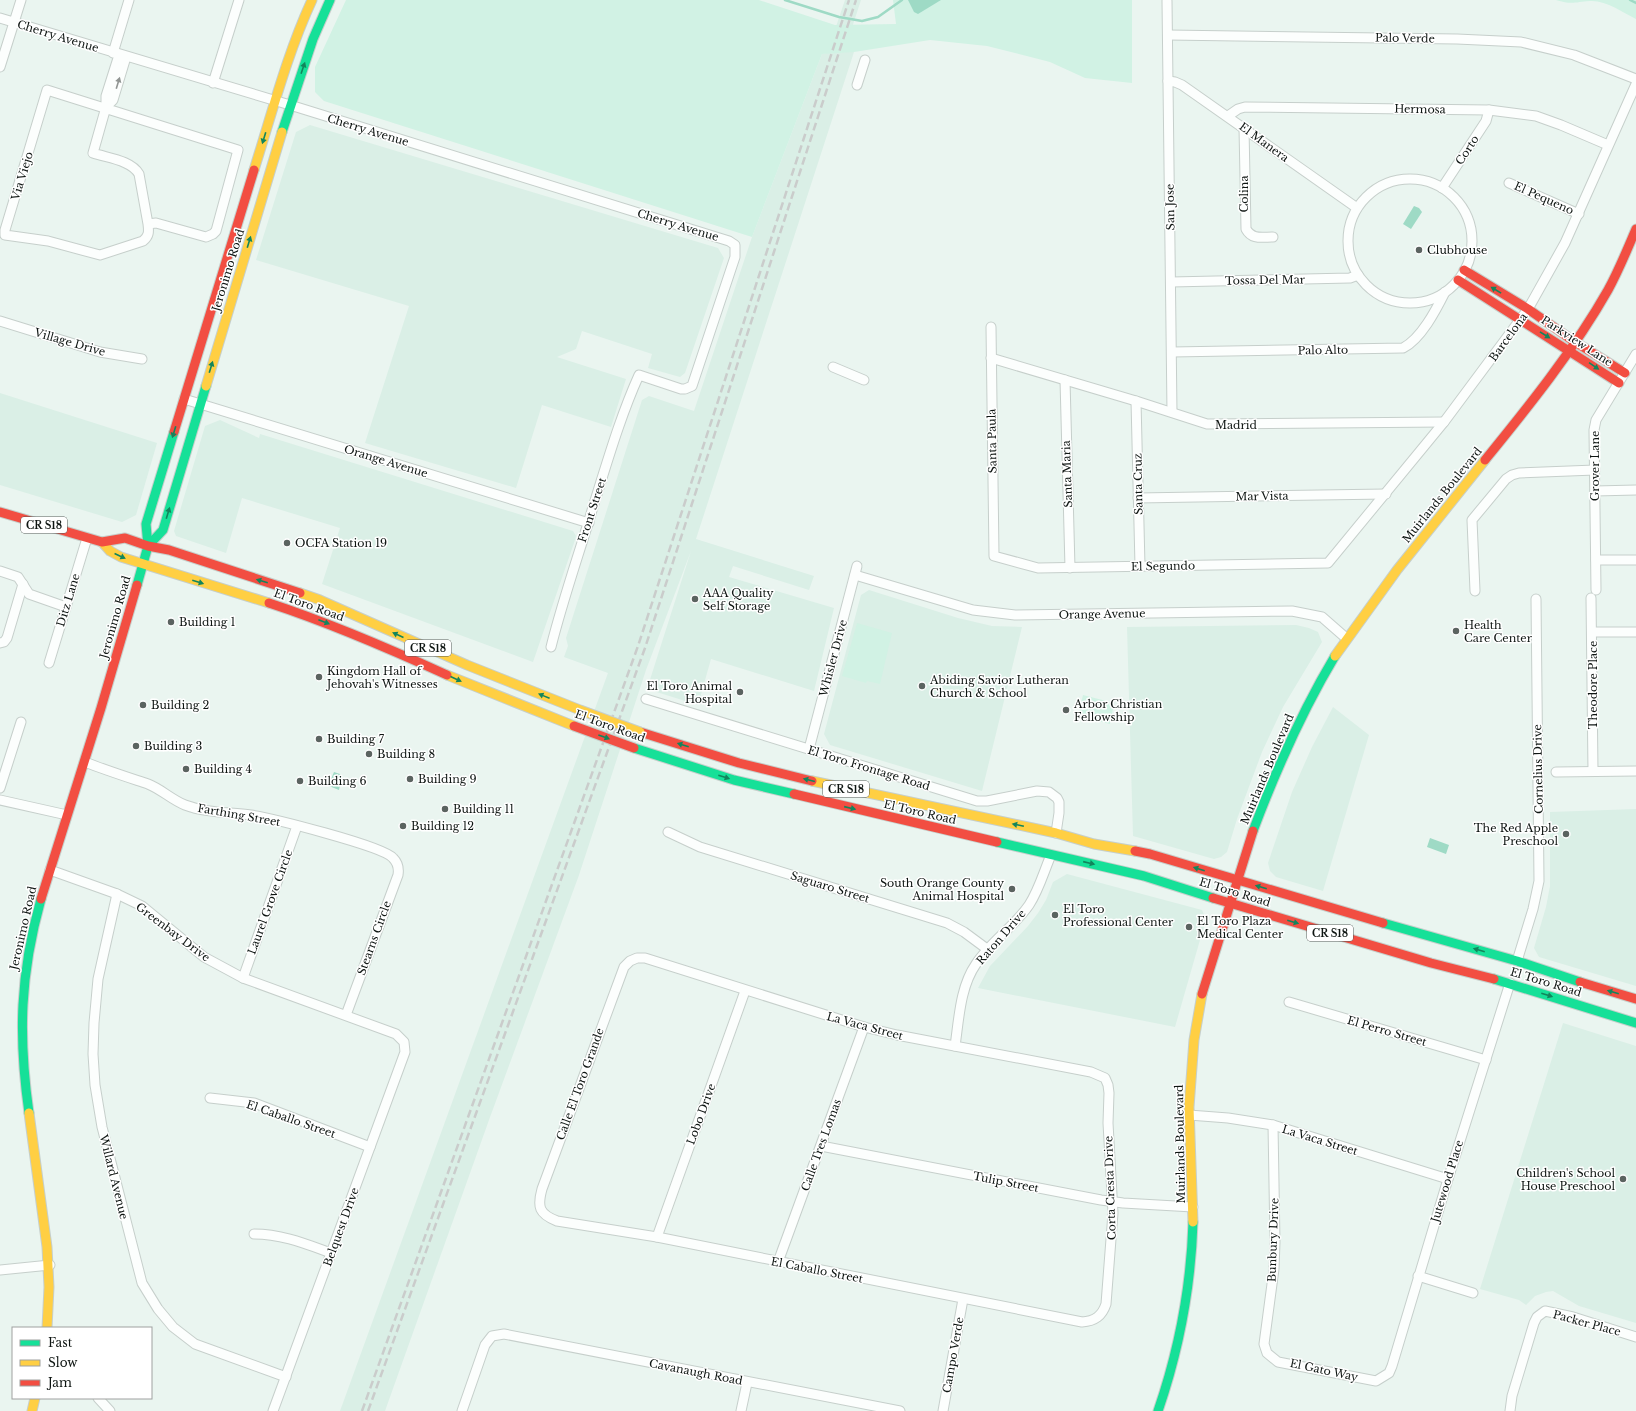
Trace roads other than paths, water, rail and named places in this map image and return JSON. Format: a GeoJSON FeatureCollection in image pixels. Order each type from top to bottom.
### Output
{"type":"FeatureCollection","features":[{"type":"Feature","properties":{"kind":"main road","name":"Jeronimo Road"},"geometry":{"type":"LineString","coordinates":[[47,1327],[50,1265],[22,1066],[22,1004],[25,973],[35,922],[143,564],[148,546],[146,524],[275,101],[298,33],[312,0]]}},
{"type":"Feature","properties":{"kind":"main road","name":"Jeronimo Road"},"geometry":{"type":"LineString","coordinates":[[148,546],[163,530],[290,105],[313,40],[330,0]]}},
{"type":"Feature","properties":{"kind":"main road","name":"Muirlands Boulevard"},"geometry":{"type":"LineString","coordinates":[[1158,1411],[1167,1388],[1177,1351],[1185,1312],[1192,1236],[1193,1206],[1189,1115],[1192,1067],[1201,1004],[1236,880],[1263,804],[1301,718],[1327,668],[1346,638],[1386,584],[1523,413],[1575,342],[1615,278],[1636,229]]}},
{"type":"Feature","properties":{"kind":"main road","name":"Parkview Lane"},"geometry":{"type":"LineString","coordinates":[[1464,270],[1528,309],[1575,342],[1625,374]]}},
{"type":"Feature","properties":{"kind":"main road","name":"Parkview Lane"},"geometry":{"type":"LineString","coordinates":[[1458,280],[1619,383]]}},
{"type":"Feature","properties":{"kind":"main road","name":"El Toro Road"},"geometry":{"type":"LineString","coordinates":[[0,512],[102,542],[124,538],[148,546],[172,551],[320,600],[467,665],[580,710],[640,732],[746,765],[843,788],[1053,844],[1144,876],[1229,903],[1431,963],[1513,972],[1589,985],[1636,998]]}},
{"type":"Feature","properties":{"kind":"main road","name":"El Toro Road"},"geometry":{"type":"LineString","coordinates":[[102,542],[110,551],[121,557],[321,621],[388,648],[461,681],[574,726],[634,748],[734,780],[1053,844],[1094,844],[1150,854],[1236,880],[1513,972],[1636,1023]]}},
{"type":"Feature","properties":{"kind":"main road"},"geometry":{"type":"LineString","coordinates":[[32,1411],[35,1399]]}},
{"type":"Feature","properties":{"kind":"street"},"geometry":{"type":"LineString","coordinates":[[0,67],[21,0]]}},
{"type":"Feature","properties":{"kind":"street"},"geometry":{"type":"LineString","coordinates":[[129,0],[113,100],[106,107],[93,153],[131,165],[137,170],[148,224]]}},
{"type":"Feature","properties":{"kind":"street"},"geometry":{"type":"LineString","coordinates":[[213,83],[239,0]]}},
{"type":"Feature","properties":{"kind":"street","name":"San Jose"},"geometry":{"type":"LineString","coordinates":[[1167,1],[1172,412]]}},
{"type":"Feature","properties":{"kind":"street","name":"Cherry Avenue"},"geometry":{"type":"LineString","coordinates":[[0,18],[119,55],[290,105],[729,241],[735,245],[735,257],[694,381],[688,388],[681,389],[639,375]]}},
{"type":"Feature","properties":{"kind":"street","name":"Palo Verde"},"geometry":{"type":"LineString","coordinates":[[1168,35],[1457,39],[1521,42],[1574,55],[1636,79]]}},
{"type":"Feature","properties":{"kind":"street"},"geometry":{"type":"LineString","coordinates":[[857,85],[865,60]]}},
{"type":"Feature","properties":{"kind":"street","name":"El Manera"},"geometry":{"type":"LineString","coordinates":[[1168,81],[1182,85],[1357,208]]}},
{"type":"Feature","properties":{"kind":"street","name":"Barcelona"},"geometry":{"type":"LineString","coordinates":[[1332,560],[1444,422],[1521,320],[1565,243],[1636,84]]}},
{"type":"Feature","properties":{"kind":"street","name":"Via Viejo"},"geometry":{"type":"LineString","coordinates":[[47,90],[106,107],[238,150],[216,231],[213,234],[206,237],[156,223],[148,224],[149,232],[147,237],[143,240],[100,255],[48,241],[5,235],[5,230],[47,90]]}},
{"type":"Feature","properties":{"kind":"street","name":"Hermosa"},"geometry":{"type":"LineString","coordinates":[[1228,116],[1238,109],[1245,107],[1489,110],[1536,116],[1608,145]]}},
{"type":"Feature","properties":{"kind":"street","name":"Corto"},"geometry":{"type":"LineString","coordinates":[[1442,188],[1486,121],[1489,110]]}},
{"type":"Feature","properties":{"kind":"street","name":"Colina"},"geometry":{"type":"LineString","coordinates":[[1244,128],[1246,229],[1248,234],[1252,237],[1273,237]]}},
{"type":"Feature","properties":{"kind":"street"},"geometry":{"type":"LineString","coordinates":[[1411,179],[1427,182],[1442,188],[1459,204],[1469,225],[1471,248],[1469,260],[1464,270],[1458,280],[1445,292],[1436,297],[1417,303],[1398,302],[1384,297],[1371,289],[1358,275],[1353,266],[1348,246],[1349,226],[1357,208],[1380,186],[1395,181],[1411,179]]}},
{"type":"Feature","properties":{"kind":"street","name":"El Pequeno"},"geometry":{"type":"LineString","coordinates":[[1509,183],[1578,214]]}},
{"type":"Feature","properties":{"kind":"street","name":"Tossa Del Mar"},"geometry":{"type":"LineString","coordinates":[[1171,282],[1350,278],[1358,275]]}},
{"type":"Feature","properties":{"kind":"street","name":"Palo Alto"},"geometry":{"type":"LineString","coordinates":[[1172,352],[1403,348],[1414,339],[1436,310],[1445,292]]}},
{"type":"Feature","properties":{"kind":"street","name":"Village Drive"},"geometry":{"type":"LineString","coordinates":[[0,321],[100,352],[142,359]]}},
{"type":"Feature","properties":{"kind":"street","name":"Santa Paula"},"geometry":{"type":"LineString","coordinates":[[991,327],[994,556]]}},
{"type":"Feature","properties":{"kind":"street","name":"Grover Lane"},"geometry":{"type":"LineString","coordinates":[[1594,594],[1596,560],[1596,420],[1636,354]]}},
{"type":"Feature","properties":{"kind":"street","name":"Madrid"},"geometry":{"type":"LineString","coordinates":[[991,358],[1172,412],[1207,424],[1444,422]]}},
{"type":"Feature","properties":{"kind":"street"},"geometry":{"type":"LineString","coordinates":[[833,367],[864,380]]}},
{"type":"Feature","properties":{"kind":"street","name":"Front Street"},"geometry":{"type":"LineString","coordinates":[[551,647],[560,611],[612,447],[639,375]]}},
{"type":"Feature","properties":{"kind":"street","name":"Santa Maria"},"geometry":{"type":"LineString","coordinates":[[1065,380],[1070,568]]}},
{"type":"Feature","properties":{"kind":"street","name":"Orange Avenue"},"geometry":{"type":"LineString","coordinates":[[184,399],[588,523]]}},
{"type":"Feature","properties":{"kind":"street","name":"Santa Cruz"},"geometry":{"type":"LineString","coordinates":[[1136,401],[1140,566]]}},
{"type":"Feature","properties":{"kind":"street"},"geometry":{"type":"LineString","coordinates":[[1475,591],[1472,520],[1506,479],[1519,473],[1595,470]]}},
{"type":"Feature","properties":{"kind":"street"},"geometry":{"type":"LineString","coordinates":[[1595,491],[1636,490]]}},
{"type":"Feature","properties":{"kind":"street","name":"Mar Vista"},"geometry":{"type":"LineString","coordinates":[[1138,498],[1386,494]]}},
{"type":"Feature","properties":{"kind":"street","name":"Ditz Lane"},"geometry":{"type":"LineString","coordinates":[[49,663],[87,538]]}},
{"type":"Feature","properties":{"kind":"street","name":"El Segundo"},"geometry":{"type":"LineString","coordinates":[[994,556],[1038,568],[1324,564],[1332,560]]}},
{"type":"Feature","properties":{"kind":"street"},"geometry":{"type":"LineString","coordinates":[[1596,560],[1636,560]]}},
{"type":"Feature","properties":{"kind":"street"},"geometry":{"type":"LineString","coordinates":[[0,571],[18,577],[29,594],[66,607]]}},
{"type":"Feature","properties":{"kind":"street","name":"Orange Avenue"},"geometry":{"type":"LineString","coordinates":[[856,571],[974,610],[1014,616],[1292,611],[1322,617],[1346,638]]}},
{"type":"Feature","properties":{"kind":"street","name":"Whisler Drive"},"geometry":{"type":"LineString","coordinates":[[809,749],[856,571]]}},
{"type":"Feature","properties":{"kind":"street"},"geometry":{"type":"LineString","coordinates":[[0,643],[4,642],[7,638],[23,584]]}},
{"type":"Feature","properties":{"kind":"street","name":"Theodore Place"},"geometry":{"type":"LineString","coordinates":[[1593,771],[1592,632],[1594,594]]}},
{"type":"Feature","properties":{"kind":"street","name":"Cornelius Drive"},"geometry":{"type":"LineString","coordinates":[[1513,972],[1533,909],[1539,881],[1536,599]]}},
{"type":"Feature","properties":{"kind":"street"},"geometry":{"type":"LineString","coordinates":[[1592,632],[1636,632]]}},
{"type":"Feature","properties":{"kind":"street","name":"El Toro Frontage Road"},"geometry":{"type":"LineString","coordinates":[[646,699],[977,801],[987,801],[1037,791],[1049,792],[1057,798],[1059,802],[1059,813],[1053,844]]}},
{"type":"Feature","properties":{"kind":"street"},"geometry":{"type":"LineString","coordinates":[[0,788],[21,722]]}},
{"type":"Feature","properties":{"kind":"street","name":"Farthing Street"},"geometry":{"type":"LineString","coordinates":[[84,762],[149,784],[184,805],[207,811],[252,815],[339,837],[381,851],[389,855],[396,862]]}},
{"type":"Feature","properties":{"kind":"street"},"geometry":{"type":"LineString","coordinates":[[1556,772],[1636,771]]}},
{"type":"Feature","properties":{"kind":"street"},"geometry":{"type":"LineString","coordinates":[[0,800],[67,814]]}},
{"type":"Feature","properties":{"kind":"street","name":"Laurel Grove Circle"},"geometry":{"type":"LineString","coordinates":[[243,978],[297,826]]}},
{"type":"Feature","properties":{"kind":"street","name":"Saguaro Street"},"geometry":{"type":"LineString","coordinates":[[668,832],[700,847],[947,923],[964,932],[988,949]]}},
{"type":"Feature","properties":{"kind":"street","name":"Raton Drive"},"geometry":{"type":"LineString","coordinates":[[955,1046],[961,1008],[966,988],[975,964],[1030,904],[1053,844]]}},
{"type":"Feature","properties":{"kind":"street","name":"Stearns Circle"},"geometry":{"type":"LineString","coordinates":[[346,1015],[398,875],[398,867],[396,862]]}},
{"type":"Feature","properties":{"kind":"street","name":"Greenbay Drive"},"geometry":{"type":"LineString","coordinates":[[50,870],[116,894],[142,906],[204,957],[243,978],[396,1034],[404,1042]]}},
{"type":"Feature","properties":{"kind":"street","name":"Willard Avenue"},"geometry":{"type":"LineString","coordinates":[[116,894],[98,979],[93,1054],[95,1085],[102,1127],[137,1269],[142,1283],[158,1309],[173,1327],[195,1344],[286,1377]]}},
{"type":"Feature","properties":{"kind":"street","name":"La Vaca Street"},"geometry":{"type":"LineString","coordinates":[[630,961],[637,958],[645,958],[745,991],[864,1027],[1091,1072],[1105,1078]]}},
{"type":"Feature","properties":{"kind":"street","name":"Calle El Toro Grande"},"geometry":{"type":"LineString","coordinates":[[540,1210],[539,1200],[542,1189],[620,975],[624,967],[630,961]]}},
{"type":"Feature","properties":{"kind":"street","name":"Jutewood Place"},"geometry":{"type":"LineString","coordinates":[[1384,1377],[1389,1373],[1392,1366],[1418,1276],[1513,972]]}},
{"type":"Feature","properties":{"kind":"street","name":"Lobo Drive"},"geometry":{"type":"LineString","coordinates":[[657,1237],[745,991]]}},
{"type":"Feature","properties":{"kind":"street","name":"El Perro Street"},"geometry":{"type":"LineString","coordinates":[[1289,1002],[1486,1060]]}},
{"type":"Feature","properties":{"kind":"street","name":"Calle Tres Lomas"},"geometry":{"type":"LineString","coordinates":[[778,1262],[864,1027]]}},
{"type":"Feature","properties":{"kind":"street","name":"Belquest Drive"},"geometry":{"type":"LineString","coordinates":[[273,1411],[405,1052],[404,1042]]}},
{"type":"Feature","properties":{"kind":"street","name":"Corta Cresta Drive"},"geometry":{"type":"LineString","coordinates":[[1096,1319],[1101,1314],[1106,1304],[1111,1247],[1112,1201],[1108,1123],[1109,1093],[1105,1078]]}},
{"type":"Feature","properties":{"kind":"street","name":"El Caballo Street"},"geometry":{"type":"LineString","coordinates":[[210,1098],[254,1103],[370,1146]]}},
{"type":"Feature","properties":{"kind":"street","name":"La Vaca Street"},"geometry":{"type":"LineString","coordinates":[[1189,1115],[1228,1118],[1273,1125],[1448,1179]]}},
{"type":"Feature","properties":{"kind":"street","name":"Bunbury Drive"},"geometry":{"type":"LineString","coordinates":[[1267,1353],[1264,1344],[1274,1269],[1275,1242],[1273,1125]]}},
{"type":"Feature","properties":{"kind":"street","name":"Tulip Street"},"geometry":{"type":"LineString","coordinates":[[821,1146],[1123,1203],[1193,1206]]}},
{"type":"Feature","properties":{"kind":"street","name":"El Caballo Street"},"geometry":{"type":"LineString","coordinates":[[540,1210],[548,1217],[557,1221],[657,1237],[1082,1322],[1096,1319]]}},
{"type":"Feature","properties":{"kind":"street"},"geometry":{"type":"LineString","coordinates":[[254,1234],[269,1234],[285,1237],[331,1253]]}},
{"type":"Feature","properties":{"kind":"street"},"geometry":{"type":"LineString","coordinates":[[0,1270],[50,1265]]}},
{"type":"Feature","properties":{"kind":"street"},"geometry":{"type":"LineString","coordinates":[[1418,1276],[1474,1293]]}},
{"type":"Feature","properties":{"kind":"street","name":"Campo Verde"},"geometry":{"type":"LineString","coordinates":[[943,1411],[963,1299]]}},
{"type":"Feature","properties":{"kind":"street","name":"Packer Place"},"geometry":{"type":"LineString","coordinates":[[1510,1411],[1512,1396],[1536,1319],[1545,1311],[1572,1316],[1636,1337]]}},
{"type":"Feature","properties":{"kind":"street","name":"Cavanaugh Road"},"geometry":{"type":"LineString","coordinates":[[462,1411],[484,1345],[492,1336],[504,1334],[900,1411]]}},
{"type":"Feature","properties":{"kind":"street","name":"El Gato Way"},"geometry":{"type":"LineString","coordinates":[[1267,1353],[1278,1362],[1368,1380],[1376,1381],[1384,1377]]}},
{"type":"Feature","properties":{"kind":"street"},"geometry":{"type":"LineString","coordinates":[[742,1411],[747,1382]]}},
{"type":"Feature","properties":{"kind":"street"},"geometry":{"type":"LineString","coordinates":[[99,1399],[110,1411]]}},
{"type":"Feature","properties":{"kind":"waterway"},"geometry":{"type":"LineString","coordinates":[[785,0],[839,17],[862,21],[878,17],[902,0]]}},
{"type":"Feature","properties":{"kind":"waterway"},"geometry":{"type":"LineString","coordinates":[[1630,0],[1636,3]]}},
{"type":"Feature","properties":{"kind":"railway"},"geometry":{"type":"LineString","coordinates":[[362,1411],[638,646],[849,0]]}},
{"type":"Feature","properties":{"kind":"railway"},"geometry":{"type":"LineString","coordinates":[[368,1411],[645,648],[856,0]]}},
{"type":"Feature","properties":{"kind":"place","name":"Clubhouse"},"geometry":{"type":"Point","coordinates":[1419,250]}},
{"type":"Feature","properties":{"kind":"place","name":"OCFA Station 19"},"geometry":{"type":"Point","coordinates":[287,543]}},
{"type":"Feature","properties":{"kind":"place","name":"AAA Quality Self Storage"},"geometry":{"type":"Point","coordinates":[695,599]}},
{"type":"Feature","properties":{"kind":"place","name":"Building 1"},"geometry":{"type":"Point","coordinates":[171,622]}},
{"type":"Feature","properties":{"kind":"place","name":"Health Care Center"},"geometry":{"type":"Point","coordinates":[1456,631]}},
{"type":"Feature","properties":{"kind":"place","name":"Kingdom Hall of Jehovah's Witnesses"},"geometry":{"type":"Point","coordinates":[319,677]}},
{"type":"Feature","properties":{"kind":"place","name":"Abiding Savior Lutheran Church & School"},"geometry":{"type":"Point","coordinates":[922,686]}},
{"type":"Feature","properties":{"kind":"place","name":"El Toro Animal Hospital"},"geometry":{"type":"Point","coordinates":[740,692]}},
{"type":"Feature","properties":{"kind":"place","name":"Building 2"},"geometry":{"type":"Point","coordinates":[143,705]}},
{"type":"Feature","properties":{"kind":"place","name":"Arbor Christian Fellowship"},"geometry":{"type":"Point","coordinates":[1066,710]}},
{"type":"Feature","properties":{"kind":"place","name":"Building 7"},"geometry":{"type":"Point","coordinates":[319,739]}},
{"type":"Feature","properties":{"kind":"place","name":"Building 3"},"geometry":{"type":"Point","coordinates":[136,746]}},
{"type":"Feature","properties":{"kind":"place","name":"Building 8"},"geometry":{"type":"Point","coordinates":[369,754]}},
{"type":"Feature","properties":{"kind":"place","name":"Building 4"},"geometry":{"type":"Point","coordinates":[186,769]}},
{"type":"Feature","properties":{"kind":"place","name":"Building 9"},"geometry":{"type":"Point","coordinates":[410,779]}},
{"type":"Feature","properties":{"kind":"place","name":"Building 6"},"geometry":{"type":"Point","coordinates":[300,781]}},
{"type":"Feature","properties":{"kind":"place","name":"Building 11"},"geometry":{"type":"Point","coordinates":[445,809]}},
{"type":"Feature","properties":{"kind":"place","name":"Building 12"},"geometry":{"type":"Point","coordinates":[403,826]}},
{"type":"Feature","properties":{"kind":"place","name":"The Red Apple Preschool"},"geometry":{"type":"Point","coordinates":[1566,834]}},
{"type":"Feature","properties":{"kind":"place","name":"South Orange County Animal Hospital"},"geometry":{"type":"Point","coordinates":[1012,889]}},
{"type":"Feature","properties":{"kind":"place","name":"El Toro Professional Center"},"geometry":{"type":"Point","coordinates":[1055,915]}},
{"type":"Feature","properties":{"kind":"place","name":"El Toro Plaza Medical Center"},"geometry":{"type":"Point","coordinates":[1189,927]}},
{"type":"Feature","properties":{"kind":"place","name":"Children's School House Preschool"},"geometry":{"type":"Point","coordinates":[1623,1179]}}]}
